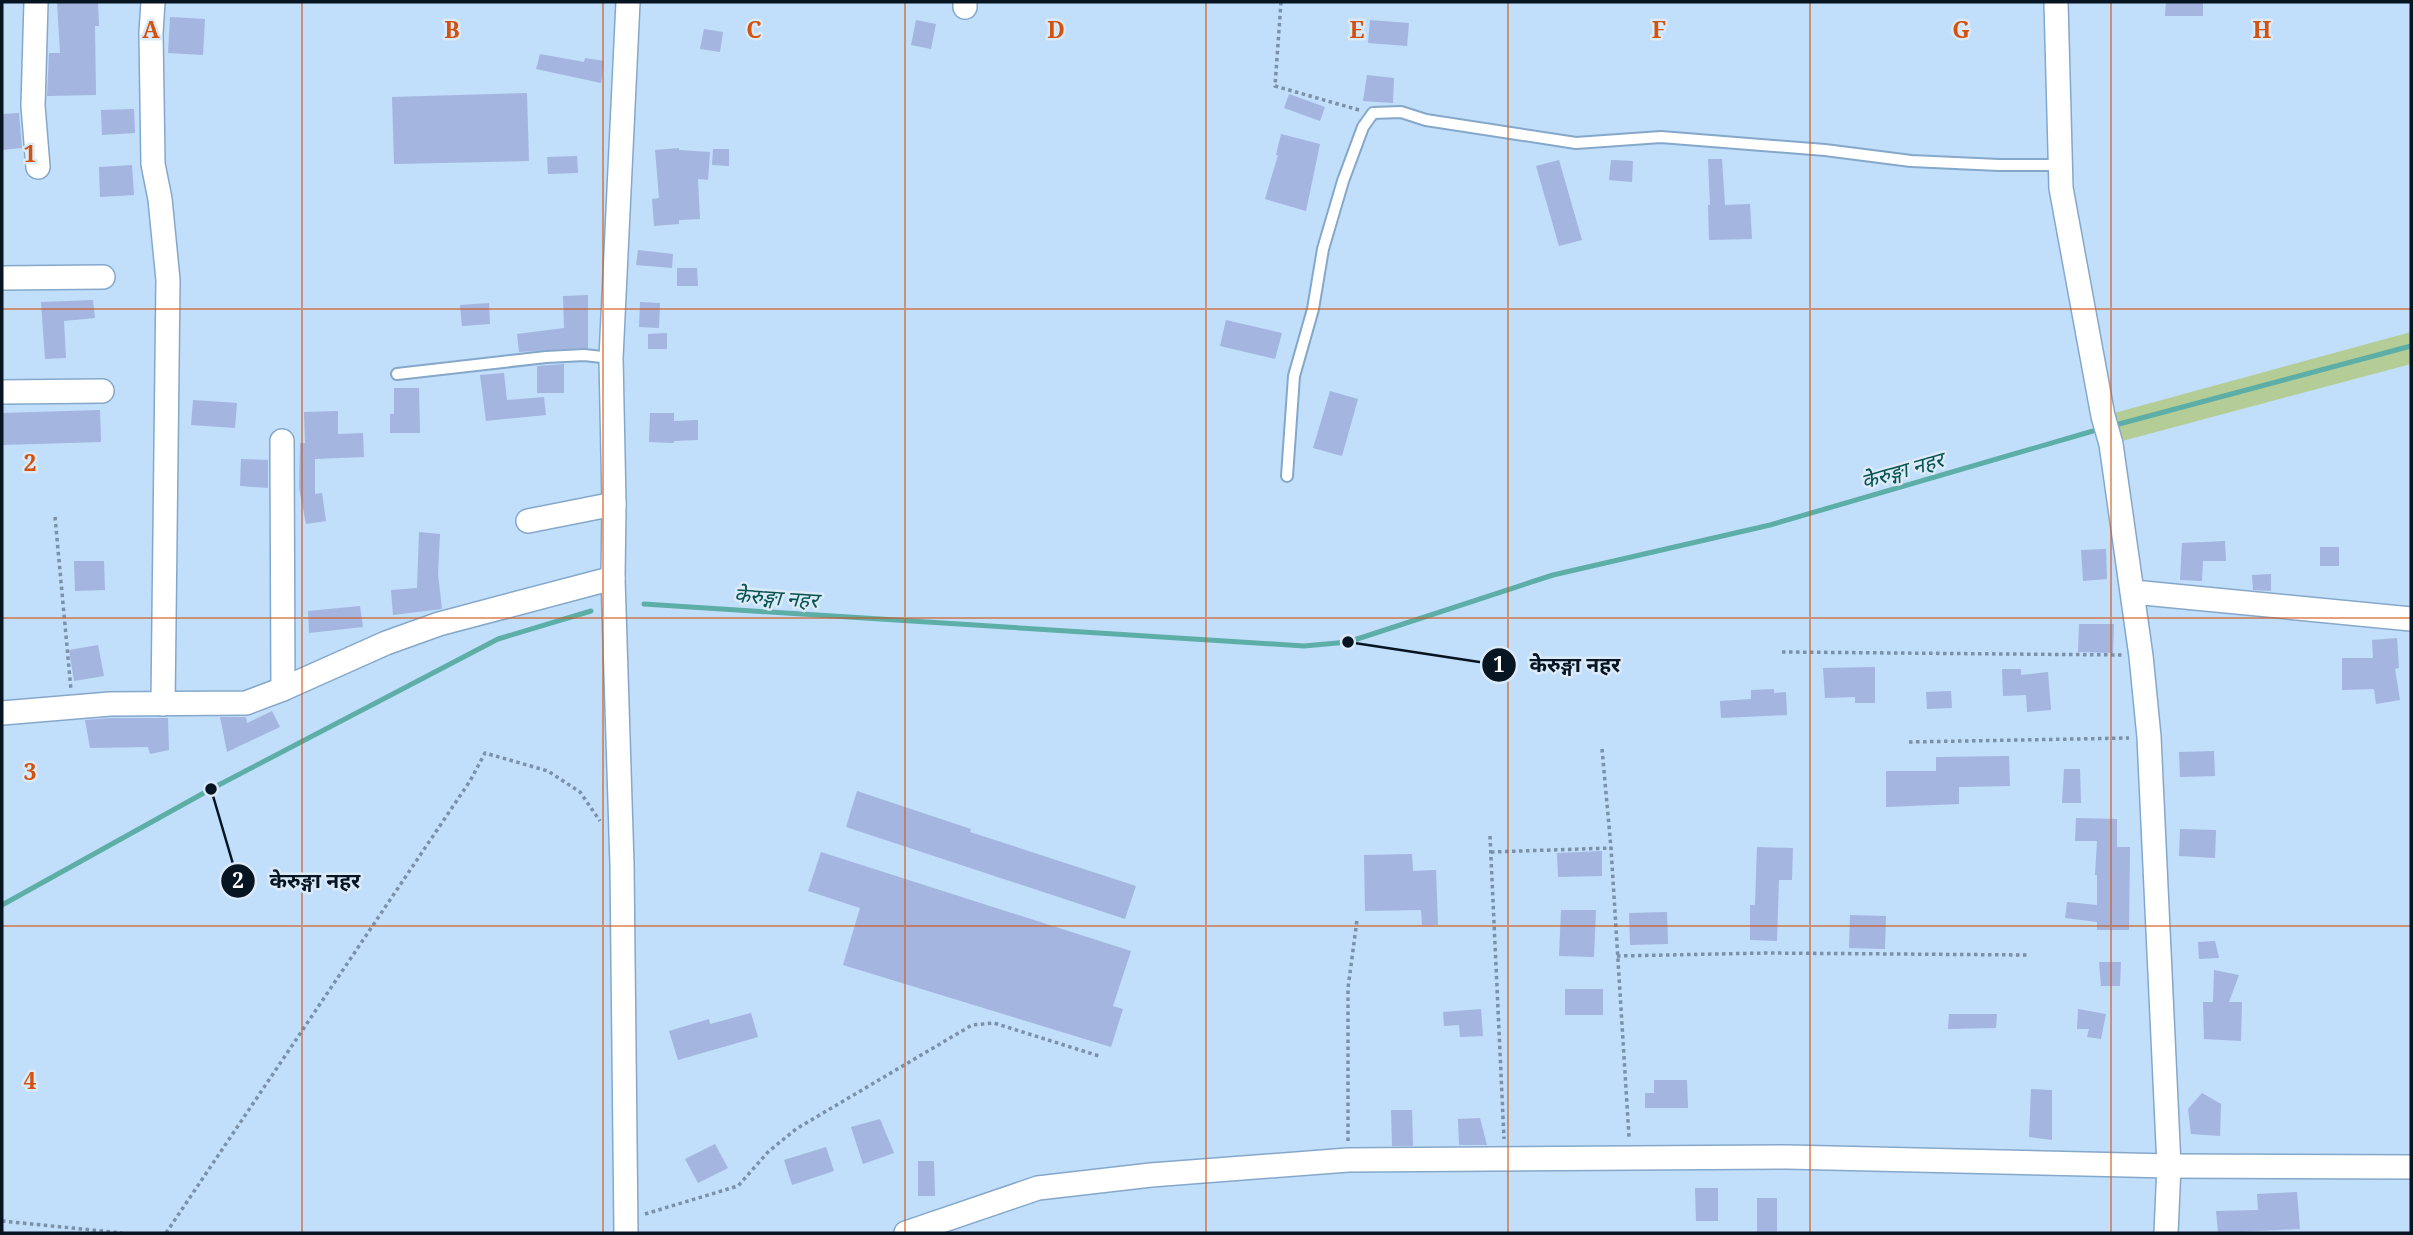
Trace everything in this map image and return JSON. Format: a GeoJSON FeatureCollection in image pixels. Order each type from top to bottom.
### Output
{"type":"FeatureCollection","features":[{"type":"Feature","properties":{"kind":"street"},"geometry":{"type":"LineString","coordinates":[[36,2],[33,106],[38,167]]}},
{"type":"Feature","properties":{"kind":"street"},"geometry":{"type":"LineString","coordinates":[[153,2],[153,164],[160,199],[168,280],[163,704]]}},
{"type":"Feature","properties":{"kind":"street"},"geometry":{"type":"LineString","coordinates":[[626,1226],[622,865],[613,578],[611,358],[628,2]]}},
{"type":"Feature","properties":{"kind":"street"},"geometry":{"type":"LineString","coordinates":[[2056,2],[2061,188],[2111,444],[2133,592],[2149,737],[2169,1166],[2166,1233]]}},
{"type":"Feature","properties":{"kind":"street"},"geometry":{"type":"LineString","coordinates":[[2,278],[103,277]]}},
{"type":"Feature","properties":{"kind":"street"},"geometry":{"type":"LineString","coordinates":[[2,392],[102,391]]}},
{"type":"Feature","properties":{"kind":"street"},"geometry":{"type":"LineString","coordinates":[[282,441],[283,690]]}},
{"type":"Feature","properties":{"kind":"street"},"geometry":{"type":"LineString","coordinates":[[528,521],[614,504]]}},
{"type":"Feature","properties":{"kind":"street"},"geometry":{"type":"LineString","coordinates":[[2,713],[110,704],[246,703],[283,690],[386,643],[439,624],[613,578]]}},
{"type":"Feature","properties":{"kind":"street"},"geometry":{"type":"LineString","coordinates":[[2133,592],[2411,619]]}},
{"type":"Feature","properties":{"kind":"street"},"geometry":{"type":"LineString","coordinates":[[906,1233],[1038,1188],[1151,1175],[1348,1160],[1801,1157],[2169,1166],[2411,1167]]}},
{"type":"Feature","properties":{"kind":"lane"},"geometry":{"type":"LineString","coordinates":[[1287,476],[1294,376],[1313,309],[1323,249],[1343,181],[1363,127],[1373,113],[1401,111],[1426,120],[1576,143],[1661,137],[1825,150],[1911,161],[1999,166],[2061,165]]}},
{"type":"Feature","properties":{"kind":"lane"},"geometry":{"type":"LineString","coordinates":[[397,374],[546,357],[584,355],[611,358]]}},
{"type":"Feature","properties":{"kind":"path"},"geometry":{"type":"LineString","coordinates":[[1281,2],[1275,86],[1354,107],[1370,117]]}},
{"type":"Feature","properties":{"kind":"path"},"geometry":{"type":"LineString","coordinates":[[55,517],[73,707]]}},
{"type":"Feature","properties":{"kind":"path"},"geometry":{"type":"LineString","coordinates":[[1782,652],[2141,656]]}},
{"type":"Feature","properties":{"kind":"path"},"geometry":{"type":"LineString","coordinates":[[1909,742],[2149,737]]}},
{"type":"Feature","properties":{"kind":"path"},"geometry":{"type":"LineString","coordinates":[[1602,749],[1611,848],[1630,1157]]}},
{"type":"Feature","properties":{"kind":"path"},"geometry":{"type":"LineString","coordinates":[[166,1233],[470,781],[485,753],[548,771],[580,792],[606,831]]}},
{"type":"Feature","properties":{"kind":"path"},"geometry":{"type":"LineString","coordinates":[[1490,836],[1504,1159]]}},
{"type":"Feature","properties":{"kind":"path"},"geometry":{"type":"LineString","coordinates":[[1491,852],[1611,848]]}},
{"type":"Feature","properties":{"kind":"path"},"geometry":{"type":"LineString","coordinates":[[1348,1160],[1348,988],[1357,920]]}},
{"type":"Feature","properties":{"kind":"path"},"geometry":{"type":"LineString","coordinates":[[1617,956],[1767,953],[2027,955]]}},
{"type":"Feature","properties":{"kind":"path"},"geometry":{"type":"LineString","coordinates":[[626,1226],[738,1186],[768,1152],[796,1129],[972,1025],[994,1023],[1099,1056]]}},
{"type":"Feature","properties":{"kind":"path"},"geometry":{"type":"LineString","coordinates":[[2,1221],[122,1233]]}},
{"type":"Feature","properties":{"kind":"green space"},"geometry":{"type":"Polygon","coordinates":[[[2411,332],[2411,364],[2111,444],[2103,416],[2411,332]]]}},
{"type":"Feature","properties":{"kind":"building"},"geometry":{"type":"Polygon","coordinates":[[[57,2],[98,2],[99,26],[95,26],[96,95],[47,96],[49,53],[60,53],[57,2]]]}},
{"type":"Feature","properties":{"kind":"building"},"geometry":{"type":"Polygon","coordinates":[[[2166,2],[2203,2],[2203,16],[2165,16],[2166,2]]]}},
{"type":"Feature","properties":{"kind":"building"},"geometry":{"type":"Polygon","coordinates":[[[170,17],[205,19],[203,55],[168,53],[170,17]]]}},
{"type":"Feature","properties":{"kind":"building"},"geometry":{"type":"Polygon","coordinates":[[[916,20],[936,24],[931,49],[911,45],[916,20]]]}},
{"type":"Feature","properties":{"kind":"building"},"geometry":{"type":"Polygon","coordinates":[[[1370,20],[1409,23],[1407,46],[1368,43],[1370,20]]]}},
{"type":"Feature","properties":{"kind":"building"},"geometry":{"type":"Polygon","coordinates":[[[704,29],[723,32],[720,52],[700,49],[704,29]]]}},
{"type":"Feature","properties":{"kind":"building"},"geometry":{"type":"Polygon","coordinates":[[[540,54],[584,62],[585,58],[604,61],[601,83],[536,69],[540,54]]]}},
{"type":"Feature","properties":{"kind":"building"},"geometry":{"type":"Polygon","coordinates":[[[1367,75],[1394,78],[1393,103],[1363,101],[1367,75]]]}},
{"type":"Feature","properties":{"kind":"building"},"geometry":{"type":"Polygon","coordinates":[[[527,93],[529,161],[394,164],[392,97],[527,93]]]}},
{"type":"Feature","properties":{"kind":"building"},"geometry":{"type":"Polygon","coordinates":[[[1289,94],[1325,107],[1320,121],[1284,108],[1289,94]]]}},
{"type":"Feature","properties":{"kind":"building"},"geometry":{"type":"Polygon","coordinates":[[[134,109],[135,133],[102,135],[101,110],[134,109]]]}},
{"type":"Feature","properties":{"kind":"building"},"geometry":{"type":"Polygon","coordinates":[[[19,113],[22,148],[2,150],[2,114],[19,113]]]}},
{"type":"Feature","properties":{"kind":"building"},"geometry":{"type":"Polygon","coordinates":[[[1281,134],[1320,144],[1306,211],[1265,199],[1278,155],[1281,134]]]}},
{"type":"Feature","properties":{"kind":"building"},"geometry":{"type":"Polygon","coordinates":[[[679,148],[710,152],[708,180],[698,179],[700,219],[679,220],[679,224],[654,226],[652,199],[659,198],[655,150],[679,148]]]}},
{"type":"Feature","properties":{"kind":"building"},"geometry":{"type":"Polygon","coordinates":[[[713,149],[729,149],[729,166],[712,165],[713,149]]]}},
{"type":"Feature","properties":{"kind":"building"},"geometry":{"type":"Polygon","coordinates":[[[577,156],[578,173],[548,174],[547,157],[577,156]]]}},
{"type":"Feature","properties":{"kind":"building"},"geometry":{"type":"Polygon","coordinates":[[[1708,159],[1722,159],[1725,205],[1750,204],[1752,239],[1709,240],[1708,159]]]}},
{"type":"Feature","properties":{"kind":"building"},"geometry":{"type":"Polygon","coordinates":[[[1559,160],[1582,240],[1559,246],[1536,166],[1559,160]]]}},
{"type":"Feature","properties":{"kind":"building"},"geometry":{"type":"Polygon","coordinates":[[[1611,160],[1633,161],[1632,182],[1609,180],[1611,160]]]}},
{"type":"Feature","properties":{"kind":"building"},"geometry":{"type":"Polygon","coordinates":[[[132,165],[134,195],[100,197],[99,167],[132,165]]]}},
{"type":"Feature","properties":{"kind":"building"},"geometry":{"type":"Polygon","coordinates":[[[638,250],[673,254],[672,268],[636,265],[638,250]]]}},
{"type":"Feature","properties":{"kind":"building"},"geometry":{"type":"Polygon","coordinates":[[[677,268],[697,268],[698,286],[677,286],[677,268]]]}},
{"type":"Feature","properties":{"kind":"building"},"geometry":{"type":"Polygon","coordinates":[[[588,295],[588,348],[519,352],[517,334],[564,328],[563,296],[588,295]]]}},
{"type":"Feature","properties":{"kind":"building"},"geometry":{"type":"Polygon","coordinates":[[[93,300],[95,318],[64,321],[66,358],[45,359],[41,302],[93,300]]]}},
{"type":"Feature","properties":{"kind":"building"},"geometry":{"type":"Polygon","coordinates":[[[640,302],[660,303],[659,328],[639,327],[640,302]]]}},
{"type":"Feature","properties":{"kind":"building"},"geometry":{"type":"Polygon","coordinates":[[[489,303],[490,324],[462,326],[460,305],[489,303]]]}},
{"type":"Feature","properties":{"kind":"building"},"geometry":{"type":"Polygon","coordinates":[[[1226,320],[1282,333],[1275,359],[1220,346],[1226,320]]]}},
{"type":"Feature","properties":{"kind":"building"},"geometry":{"type":"Polygon","coordinates":[[[667,333],[667,349],[648,349],[648,334],[667,333]]]}},
{"type":"Feature","properties":{"kind":"building"},"geometry":{"type":"Polygon","coordinates":[[[564,364],[564,393],[537,393],[537,366],[564,364]]]}},
{"type":"Feature","properties":{"kind":"building"},"geometry":{"type":"Polygon","coordinates":[[[504,373],[507,400],[544,397],[546,415],[486,421],[480,375],[504,373]]]}},
{"type":"Feature","properties":{"kind":"building"},"geometry":{"type":"Polygon","coordinates":[[[394,388],[419,388],[420,433],[390,433],[390,414],[394,414],[394,388]]]}},
{"type":"Feature","properties":{"kind":"building"},"geometry":{"type":"Polygon","coordinates":[[[1330,391],[1358,399],[1342,456],[1313,448],[1330,391]]]}},
{"type":"Feature","properties":{"kind":"building"},"geometry":{"type":"Polygon","coordinates":[[[193,400],[237,403],[235,428],[191,425],[193,400]]]}},
{"type":"Feature","properties":{"kind":"building"},"geometry":{"type":"Polygon","coordinates":[[[100,410],[101,442],[2,445],[2,413],[100,410]]]}},
{"type":"Feature","properties":{"kind":"building"},"geometry":{"type":"Polygon","coordinates":[[[338,411],[338,434],[363,433],[364,457],[315,459],[315,494],[322,493],[326,521],[306,524],[299,488],[300,443],[305,443],[304,412],[338,411]]]}},
{"type":"Feature","properties":{"kind":"building"},"geometry":{"type":"Polygon","coordinates":[[[650,413],[674,413],[674,421],[698,420],[698,440],[649,442],[650,413]]]}},
{"type":"Feature","properties":{"kind":"building"},"geometry":{"type":"Polygon","coordinates":[[[241,459],[268,460],[268,488],[240,486],[241,459]]]}},
{"type":"Feature","properties":{"kind":"building"},"geometry":{"type":"Polygon","coordinates":[[[419,532],[440,534],[438,574],[442,609],[393,615],[391,590],[417,588],[419,532]]]}},
{"type":"Feature","properties":{"kind":"building"},"geometry":{"type":"Polygon","coordinates":[[[2225,541],[2226,561],[2203,561],[2202,581],[2180,580],[2182,543],[2225,541]]]}},
{"type":"Feature","properties":{"kind":"building"},"geometry":{"type":"Polygon","coordinates":[[[2320,547],[2339,547],[2339,566],[2320,566],[2320,547]]]}},
{"type":"Feature","properties":{"kind":"building"},"geometry":{"type":"Polygon","coordinates":[[[2106,549],[2107,579],[2083,581],[2081,550],[2106,549]]]}},
{"type":"Feature","properties":{"kind":"building"},"geometry":{"type":"Polygon","coordinates":[[[74,561],[104,561],[105,590],[75,591],[74,561]]]}},
{"type":"Feature","properties":{"kind":"building"},"geometry":{"type":"Polygon","coordinates":[[[2271,574],[2271,591],[2253,590],[2252,575],[2271,574]]]}},
{"type":"Feature","properties":{"kind":"building"},"geometry":{"type":"Polygon","coordinates":[[[360,606],[363,627],[309,633],[308,611],[360,606]]]}},
{"type":"Feature","properties":{"kind":"building"},"geometry":{"type":"Polygon","coordinates":[[[2079,624],[2114,624],[2113,653],[2078,652],[2079,624]]]}},
{"type":"Feature","properties":{"kind":"building"},"geometry":{"type":"Polygon","coordinates":[[[2397,638],[2399,668],[2395,669],[2400,700],[2376,704],[2374,689],[2342,690],[2342,658],[2373,658],[2372,640],[2397,638]]]}},
{"type":"Feature","properties":{"kind":"building"},"geometry":{"type":"Polygon","coordinates":[[[98,645],[104,676],[74,681],[69,650],[98,645]]]}},
{"type":"Feature","properties":{"kind":"building"},"geometry":{"type":"Polygon","coordinates":[[[1875,667],[1875,703],[1855,703],[1855,697],[1825,698],[1823,668],[1875,667]]]}},
{"type":"Feature","properties":{"kind":"building"},"geometry":{"type":"Polygon","coordinates":[[[2002,669],[2021,669],[2021,675],[2048,672],[2051,710],[2027,712],[2026,695],[2003,696],[2002,669]]]}},
{"type":"Feature","properties":{"kind":"building"},"geometry":{"type":"Polygon","coordinates":[[[1774,689],[1774,693],[1786,692],[1787,715],[1721,718],[1720,701],[1751,699],[1751,690],[1774,689]]]}},
{"type":"Feature","properties":{"kind":"building"},"geometry":{"type":"Polygon","coordinates":[[[1951,691],[1952,708],[1927,709],[1926,692],[1951,691]]]}},
{"type":"Feature","properties":{"kind":"building"},"geometry":{"type":"Polygon","coordinates":[[[272,711],[280,727],[227,752],[220,717],[246,717],[247,723],[272,711]]]}},
{"type":"Feature","properties":{"kind":"building"},"geometry":{"type":"Polygon","coordinates":[[[168,718],[169,750],[150,754],[148,747],[90,748],[85,720],[168,718]]]}},
{"type":"Feature","properties":{"kind":"building"},"geometry":{"type":"Polygon","coordinates":[[[2214,751],[2215,776],[2180,777],[2179,752],[2214,751]]]}},
{"type":"Feature","properties":{"kind":"building"},"geometry":{"type":"Polygon","coordinates":[[[2009,756],[2010,786],[1959,787],[1959,804],[1886,807],[1886,771],[1936,771],[1936,757],[2009,756]]]}},
{"type":"Feature","properties":{"kind":"building"},"geometry":{"type":"Polygon","coordinates":[[[2064,769],[2080,769],[2081,803],[2062,803],[2064,769]]]}},
{"type":"Feature","properties":{"kind":"building"},"geometry":{"type":"Polygon","coordinates":[[[857,791],[971,829],[970,832],[1136,886],[1125,919],[846,827],[857,791]]]}},
{"type":"Feature","properties":{"kind":"building"},"geometry":{"type":"Polygon","coordinates":[[[2076,818],[2117,819],[2117,847],[2130,847],[2129,930],[2097,930],[2097,922],[2065,918],[2067,902],[2097,905],[2097,841],[2075,841],[2076,818]]]}},
{"type":"Feature","properties":{"kind":"building"},"geometry":{"type":"Polygon","coordinates":[[[2180,829],[2216,830],[2215,858],[2179,856],[2180,829]]]}},
{"type":"Feature","properties":{"kind":"building"},"geometry":{"type":"Polygon","coordinates":[[[1757,847],[1793,848],[1792,880],[1779,880],[1777,941],[1750,940],[1750,905],[1755,905],[1757,847]]]}},
{"type":"Feature","properties":{"kind":"building"},"geometry":{"type":"Polygon","coordinates":[[[1602,851],[1602,876],[1558,877],[1557,853],[1602,851]]]}},
{"type":"Feature","properties":{"kind":"building"},"geometry":{"type":"Polygon","coordinates":[[[821,852],[1131,951],[1113,1006],[1123,1009],[1111,1047],[843,965],[860,908],[808,891],[821,852]]]}},
{"type":"Feature","properties":{"kind":"building"},"geometry":{"type":"Polygon","coordinates":[[[1412,854],[1413,871],[1436,870],[1438,925],[1422,925],[1421,910],[1365,911],[1364,855],[1412,854]]]}},
{"type":"Feature","properties":{"kind":"building"},"geometry":{"type":"Polygon","coordinates":[[[1561,910],[1596,910],[1594,957],[1559,956],[1561,910]]]}},
{"type":"Feature","properties":{"kind":"building"},"geometry":{"type":"Polygon","coordinates":[[[1667,912],[1668,944],[1630,945],[1629,913],[1667,912]]]}},
{"type":"Feature","properties":{"kind":"building"},"geometry":{"type":"Polygon","coordinates":[[[1850,915],[1886,916],[1885,949],[1849,948],[1850,915]]]}},
{"type":"Feature","properties":{"kind":"building"},"geometry":{"type":"Polygon","coordinates":[[[2215,941],[2219,958],[2199,959],[2198,942],[2215,941]]]}},
{"type":"Feature","properties":{"kind":"building"},"geometry":{"type":"Polygon","coordinates":[[[2099,962],[2121,962],[2120,986],[2101,986],[2099,962]]]}},
{"type":"Feature","properties":{"kind":"building"},"geometry":{"type":"Polygon","coordinates":[[[2214,970],[2239,975],[2229,1002],[2242,1002],[2241,1041],[2204,1039],[2203,1002],[2213,1002],[2214,970]]]}},
{"type":"Feature","properties":{"kind":"building"},"geometry":{"type":"Polygon","coordinates":[[[1565,989],[1603,989],[1603,1015],[1565,1015],[1565,989]]]}},
{"type":"Feature","properties":{"kind":"building"},"geometry":{"type":"Polygon","coordinates":[[[1481,1009],[1483,1036],[1460,1037],[1459,1025],[1444,1026],[1443,1012],[1481,1009]]]}},
{"type":"Feature","properties":{"kind":"building"},"geometry":{"type":"Polygon","coordinates":[[[2078,1009],[2106,1014],[2101,1039],[2087,1037],[2089,1029],[2077,1029],[2078,1009]]]}},
{"type":"Feature","properties":{"kind":"building"},"geometry":{"type":"Polygon","coordinates":[[[751,1013],[758,1037],[678,1060],[669,1031],[709,1019],[710,1024],[751,1013]]]}},
{"type":"Feature","properties":{"kind":"building"},"geometry":{"type":"Polygon","coordinates":[[[1949,1014],[1997,1014],[1996,1028],[1948,1029],[1949,1014]]]}},
{"type":"Feature","properties":{"kind":"building"},"geometry":{"type":"Polygon","coordinates":[[[1654,1080],[1687,1080],[1688,1108],[1645,1108],[1645,1093],[1654,1093],[1654,1080]]]}},
{"type":"Feature","properties":{"kind":"building"},"geometry":{"type":"Polygon","coordinates":[[[2031,1089],[2052,1090],[2052,1140],[2029,1137],[2031,1089]]]}},
{"type":"Feature","properties":{"kind":"building"},"geometry":{"type":"Polygon","coordinates":[[[2202,1093],[2221,1104],[2220,1136],[2191,1134],[2188,1109],[2202,1093]]]}},
{"type":"Feature","properties":{"kind":"building"},"geometry":{"type":"Polygon","coordinates":[[[1391,1110],[1412,1110],[1413,1146],[1392,1146],[1391,1110]]]}},
{"type":"Feature","properties":{"kind":"building"},"geometry":{"type":"Polygon","coordinates":[[[1480,1118],[1487,1145],[1459,1145],[1458,1119],[1480,1118]]]}},
{"type":"Feature","properties":{"kind":"building"},"geometry":{"type":"Polygon","coordinates":[[[880,1119],[894,1153],[863,1164],[851,1127],[880,1119]]]}},
{"type":"Feature","properties":{"kind":"building"},"geometry":{"type":"Polygon","coordinates":[[[715,1144],[728,1168],[698,1183],[685,1159],[715,1144]]]}},
{"type":"Feature","properties":{"kind":"building"},"geometry":{"type":"Polygon","coordinates":[[[826,1147],[834,1171],[792,1185],[784,1160],[826,1147]]]}},
{"type":"Feature","properties":{"kind":"building"},"geometry":{"type":"Polygon","coordinates":[[[918,1161],[934,1161],[935,1196],[918,1196],[918,1161]]]}},
{"type":"Feature","properties":{"kind":"building"},"geometry":{"type":"Polygon","coordinates":[[[1695,1188],[1718,1188],[1718,1221],[1696,1221],[1695,1188]]]}},
{"type":"Feature","properties":{"kind":"building"},"geometry":{"type":"Polygon","coordinates":[[[2297,1192],[2300,1229],[2218,1233],[2216,1211],[2258,1210],[2257,1194],[2297,1192]]]}},
{"type":"Feature","properties":{"kind":"building"},"geometry":{"type":"Polygon","coordinates":[[[1757,1198],[1777,1198],[1777,1233],[1757,1233],[1757,1198]]]}},
{"type":"Feature","properties":{"kind":"waterway","name":"केेरुङ्गा नहर"},"geometry":{"type":"LineString","coordinates":[[2119,424],[2411,346]]}},
{"type":"Feature","properties":{"kind":"waterway","name":"केेरुङ्गा नहर"},"geometry":{"type":"LineString","coordinates":[[644,604],[1304,646],[1348,642],[1553,575],[1770,525],[2093,431]]}},
{"type":"Feature","properties":{"kind":"waterway"},"geometry":{"type":"LineString","coordinates":[[2,905],[211,789],[498,639],[591,611]]}},
{"type":"Feature","properties":{"kind":"place","name":"केेरुङ्गा नहर"},"geometry":{"type":"Point","coordinates":[1348,642]}},
{"type":"Feature","properties":{"kind":"place","name":"केरुङ्गा नहर"},"geometry":{"type":"Point","coordinates":[211,789]}}]}
